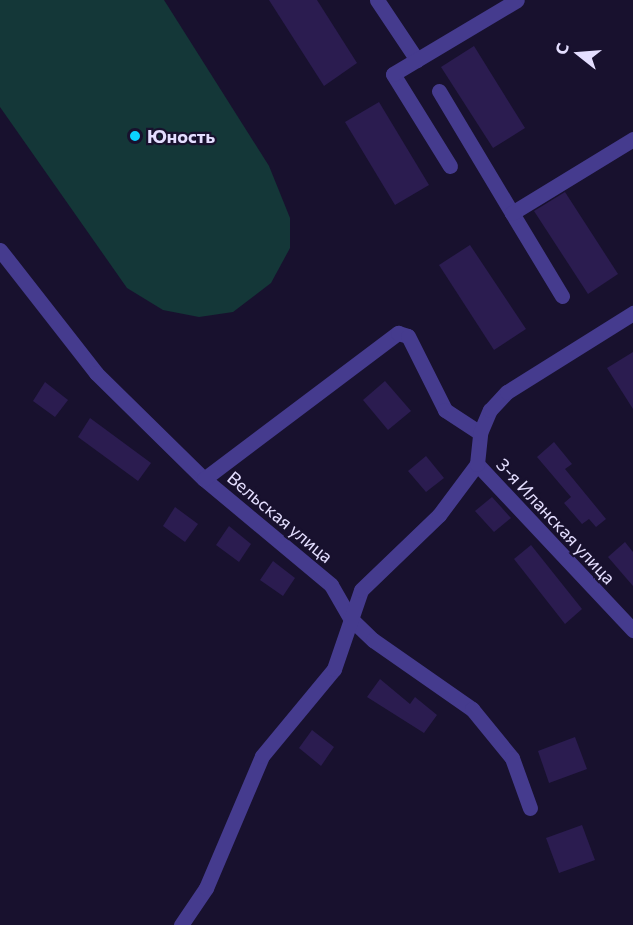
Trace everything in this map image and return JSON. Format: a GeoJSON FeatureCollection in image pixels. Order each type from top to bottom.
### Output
{"type":"FeatureCollection","features":[{"type":"Feature","properties":{"kind":"street"},"geometry":{"type":"LineString","coordinates":[[377,0],[417,60]]}},
{"type":"Feature","properties":{"kind":"street"},"geometry":{"type":"LineString","coordinates":[[450,166],[393,74],[517,0]]}},
{"type":"Feature","properties":{"kind":"street"},"geometry":{"type":"LineString","coordinates":[[439,91],[562,296]]}},
{"type":"Feature","properties":{"kind":"street"},"geometry":{"type":"LineString","coordinates":[[512,213],[633,138]]}},
{"type":"Feature","properties":{"kind":"street","name":"Вельская улица"},"geometry":{"type":"LineString","coordinates":[[0,250],[96,373],[204,479],[331,585],[350,618],[472,709],[512,758],[530,808]]}},
{"type":"Feature","properties":{"kind":"street"},"geometry":{"type":"LineString","coordinates":[[182,925],[206,888],[262,756],[334,669],[361,590],[439,515],[477,464],[480,433],[507,392],[633,313]]}},
{"type":"Feature","properties":{"kind":"street"},"geometry":{"type":"LineString","coordinates":[[204,479],[398,333],[408,336],[445,410],[480,433]]}},
{"type":"Feature","properties":{"kind":"street","name":"3-я Иланская улица"},"geometry":{"type":"LineString","coordinates":[[477,464],[633,630]]}},
{"type":"Feature","properties":{"kind":"green space","name":"Юность"},"geometry":{"type":"Polygon","coordinates":[[[0,0],[164,0],[269,166],[290,218],[290,248],[271,283],[233,312],[199,317],[163,310],[127,288],[0,107],[0,0]]]}},
{"type":"Feature","properties":{"kind":"building"},"geometry":{"type":"Polygon","coordinates":[[[269,0],[317,0],[357,63],[324,86],[269,0]]]}},
{"type":"Feature","properties":{"kind":"building"},"geometry":{"type":"Polygon","coordinates":[[[474,46],[525,128],[493,148],[441,67],[474,46]]]}},
{"type":"Feature","properties":{"kind":"building"},"geometry":{"type":"Polygon","coordinates":[[[379,102],[429,185],[395,205],[345,122],[379,102]]]}},
{"type":"Feature","properties":{"kind":"building"},"geometry":{"type":"Polygon","coordinates":[[[565,192],[618,274],[588,294],[534,211],[565,192]]]}},
{"type":"Feature","properties":{"kind":"building"},"geometry":{"type":"Polygon","coordinates":[[[470,245],[526,329],[494,350],[439,265],[470,245]]]}},
{"type":"Feature","properties":{"kind":"building"},"geometry":{"type":"Polygon","coordinates":[[[633,352],[633,409],[607,368],[633,352]]]}},
{"type":"Feature","properties":{"kind":"building"},"geometry":{"type":"Polygon","coordinates":[[[385,381],[411,411],[388,430],[363,400],[385,381]]]}},
{"type":"Feature","properties":{"kind":"building"},"geometry":{"type":"Polygon","coordinates":[[[45,382],[68,400],[55,417],[33,401],[45,382]]]}},
{"type":"Feature","properties":{"kind":"building"},"geometry":{"type":"Polygon","coordinates":[[[90,418],[151,463],[138,481],[78,437],[90,418]]]}},
{"type":"Feature","properties":{"kind":"building"},"geometry":{"type":"Polygon","coordinates":[[[554,442],[572,464],[565,469],[606,519],[596,527],[589,519],[582,524],[564,503],[571,497],[537,457],[554,442]]]}},
{"type":"Feature","properties":{"kind":"building"},"geometry":{"type":"Polygon","coordinates":[[[426,456],[444,478],[426,492],[408,471],[426,456]]]}},
{"type":"Feature","properties":{"kind":"building"},"geometry":{"type":"Polygon","coordinates":[[[492,497],[511,518],[494,532],[475,511],[492,497]]]}},
{"type":"Feature","properties":{"kind":"building"},"geometry":{"type":"Polygon","coordinates":[[[175,507],[198,524],[185,542],[163,526],[175,507]]]}},
{"type":"Feature","properties":{"kind":"building"},"geometry":{"type":"Polygon","coordinates":[[[229,526],[251,544],[239,562],[216,545],[229,526]]]}},
{"type":"Feature","properties":{"kind":"building"},"geometry":{"type":"Polygon","coordinates":[[[625,542],[633,552],[633,586],[608,557],[625,542]]]}},
{"type":"Feature","properties":{"kind":"building"},"geometry":{"type":"Polygon","coordinates":[[[531,545],[582,609],[565,624],[514,559],[531,545]]]}},
{"type":"Feature","properties":{"kind":"building"},"geometry":{"type":"Polygon","coordinates":[[[273,561],[295,578],[283,596],[260,580],[273,561]]]}},
{"type":"Feature","properties":{"kind":"building"},"geometry":{"type":"Polygon","coordinates":[[[380,679],[410,704],[415,697],[437,715],[424,733],[367,697],[380,679]]]}},
{"type":"Feature","properties":{"kind":"building"},"geometry":{"type":"Polygon","coordinates":[[[312,730],[334,747],[321,766],[299,748],[312,730]]]}},
{"type":"Feature","properties":{"kind":"building"},"geometry":{"type":"Polygon","coordinates":[[[575,737],[587,769],[549,783],[538,751],[575,737]]]}},
{"type":"Feature","properties":{"kind":"building"},"geometry":{"type":"Polygon","coordinates":[[[582,825],[595,860],[559,873],[546,838],[582,825]]]}},
{"type":"Feature","properties":{"kind":"place","name":"Юность"},"geometry":{"type":"Point","coordinates":[135,136]}}]}
